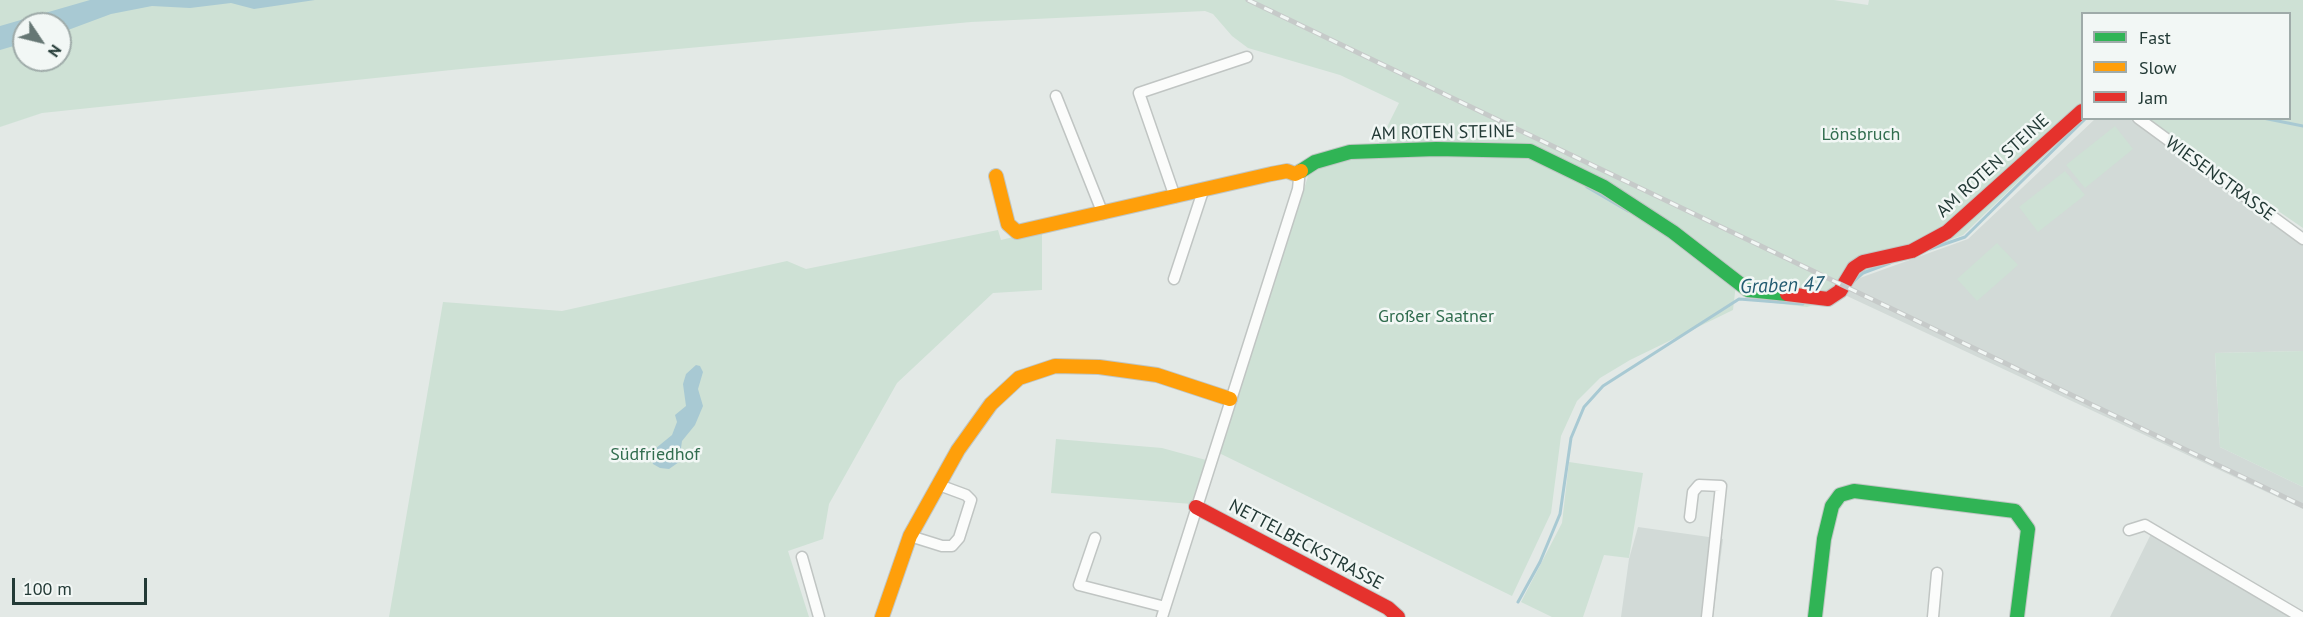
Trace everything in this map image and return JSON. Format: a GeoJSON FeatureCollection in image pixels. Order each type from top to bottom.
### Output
{"type":"FeatureCollection","features":[{"type":"Feature","properties":{"kind":"street"},"geometry":{"type":"LineString","coordinates":[[1175,197],[1139,93],[1247,57]]}},
{"type":"Feature","properties":{"kind":"street"},"geometry":{"type":"LineString","coordinates":[[1056,96],[1103,214]]}},
{"type":"Feature","properties":{"kind":"street","name":"AM ROTEN STEINE"},"geometry":{"type":"LineString","coordinates":[[996,176],[1008,224],[1017,232],[1287,171],[1295,174],[1315,162],[1350,152],[1436,148],[1530,151],[1604,187],[1673,232],[1748,290],[1828,299],[1840,291],[1854,268],[1863,262],[1912,251],[1947,232],[2081,112]]}},
{"type":"Feature","properties":{"kind":"street","name":"WIESENSTRASSE"},"geometry":{"type":"LineString","coordinates":[[2141,120],[2303,239]]}},
{"type":"Feature","properties":{"kind":"street"},"geometry":{"type":"LineString","coordinates":[[1095,538],[1079,585],[1163,612],[1298,189],[1299,179],[1295,174]]}},
{"type":"Feature","properties":{"kind":"street"},"geometry":{"type":"LineString","coordinates":[[1174,279],[1203,191]]}},
{"type":"Feature","properties":{"kind":"street"},"geometry":{"type":"LineString","coordinates":[[882,617],[910,536],[958,450],[991,404],[1019,378],[1037,370],[1055,366],[1099,367],[1141,372],[1181,382],[1230,399]]}},
{"type":"Feature","properties":{"kind":"street"},"geometry":{"type":"LineString","coordinates":[[910,536],[942,546],[952,546],[959,538],[971,500],[966,495],[939,485]]}},
{"type":"Feature","properties":{"kind":"street"},"geometry":{"type":"LineString","coordinates":[[1690,517],[1693,492],[1699,485],[1721,486],[1707,617]]}},
{"type":"Feature","properties":{"kind":"street"},"geometry":{"type":"LineString","coordinates":[[1815,617],[1824,539],[1832,506],[1840,495],[1854,491],[2015,512],[2028,529],[2017,617]]}},
{"type":"Feature","properties":{"kind":"street","name":"NETTELBECKSTRASSE"},"geometry":{"type":"LineString","coordinates":[[1196,507],[1388,608],[1398,617]]}},
{"type":"Feature","properties":{"kind":"street"},"geometry":{"type":"LineString","coordinates":[[2129,530],[2145,525],[2301,617]]}},
{"type":"Feature","properties":{"kind":"street"},"geometry":{"type":"LineString","coordinates":[[802,557],[819,617]]}},
{"type":"Feature","properties":{"kind":"street"},"geometry":{"type":"LineString","coordinates":[[1933,617],[1937,573]]}},
{"type":"Feature","properties":{"kind":"shaded area"},"geometry":{"type":"Polygon","coordinates":[[[1481,120],[1857,279],[1968,239],[2094,120],[2131,120],[2303,241],[2303,351],[2215,353],[2220,447],[2303,487],[2303,509],[1847,296],[1481,120]]]}},
{"type":"Feature","properties":{"kind":"shaded area"},"geometry":{"type":"Polygon","coordinates":[[[1638,527],[1723,539],[1713,617],[1621,617],[1629,559],[1638,527]]]}},
{"type":"Feature","properties":{"kind":"shaded area"},"geometry":{"type":"Polygon","coordinates":[[[2151,534],[2291,617],[2110,617],[2151,534]]]}},
{"type":"Feature","properties":{"kind":"green space"},"geometry":{"type":"Polygon","coordinates":[[[0,0],[1834,0],[1868,5],[1869,0],[2303,0],[2303,228],[2145,120],[2291,120],[2291,12],[2081,12],[2082,120],[1963,235],[1867,272],[1835,299],[1807,307],[1765,302],[1736,284],[1733,310],[1630,360],[1600,378],[1577,401],[1561,436],[1551,513],[1512,596],[1219,453],[1311,167],[1374,153],[1399,103],[1340,75],[1248,48],[1232,36],[1213,14],[1205,11],[971,22],[461,69],[42,113],[0,127],[0,0]]]}},
{"type":"Feature","properties":{"kind":"green space"},"geometry":{"type":"Polygon","coordinates":[[[2115,126],[2133,149],[2085,188],[2066,165],[2115,126]]]}},
{"type":"Feature","properties":{"kind":"green space"},"geometry":{"type":"Polygon","coordinates":[[[2065,171],[2085,195],[2038,232],[2019,207],[2065,171]]]}},
{"type":"Feature","properties":{"kind":"green space","name":"Südfriedhof"},"geometry":{"type":"Polygon","coordinates":[[[998,230],[1001,240],[1042,230],[1042,290],[993,293],[897,383],[829,504],[823,539],[788,551],[809,617],[389,617],[443,302],[562,311],[787,261],[806,269],[998,230]]]}},
{"type":"Feature","properties":{"kind":"green space"},"geometry":{"type":"Polygon","coordinates":[[[1997,243],[2018,265],[1977,301],[1957,279],[1997,243]]]}},
{"type":"Feature","properties":{"kind":"green space"},"geometry":{"type":"Polygon","coordinates":[[[2303,351],[2303,487],[2220,447],[2215,353],[2303,351]]]}},
{"type":"Feature","properties":{"kind":"green space"},"geometry":{"type":"Polygon","coordinates":[[[1056,439],[1162,448],[1206,460],[1192,504],[1051,493],[1056,439]]]}},
{"type":"Feature","properties":{"kind":"green space"},"geometry":{"type":"Polygon","coordinates":[[[1569,462],[1643,473],[1629,558],[1604,555],[1583,617],[1552,617],[1521,602],[1562,523],[1569,462]]]}},
{"type":"Feature","properties":{"kind":"water"},"geometry":{"type":"Polygon","coordinates":[[[90,0],[315,0],[254,9],[231,3],[190,8],[152,6],[111,14],[72,29],[72,12],[48,12],[90,0]]]}},
{"type":"Feature","properties":{"kind":"water"},"geometry":{"type":"Polygon","coordinates":[[[12,23],[12,46],[0,50],[0,26],[12,23]]]}},
{"type":"Feature","properties":{"kind":"water"},"geometry":{"type":"Polygon","coordinates":[[[696,365],[700,366],[703,372],[698,389],[703,406],[695,425],[682,441],[679,462],[669,469],[660,468],[653,464],[650,453],[672,435],[677,422],[675,415],[686,406],[683,384],[686,374],[696,365]]]}},
{"type":"Feature","properties":{"kind":"waterway","name":"Graben 47"},"geometry":{"type":"LineString","coordinates":[[1930,249],[1965,237],[2084,120]]}},
{"type":"Feature","properties":{"kind":"waterway","name":"Graben 47"},"geometry":{"type":"LineString","coordinates":[[2273,120],[2303,126]]}},
{"type":"Feature","properties":{"kind":"waterway"},"geometry":{"type":"LineString","coordinates":[[1587,187],[1628,211]]}},
{"type":"Feature","properties":{"kind":"waterway","name":"Graben 47"},"geometry":{"type":"LineString","coordinates":[[1853,282],[1863,273],[1890,263]]}},
{"type":"Feature","properties":{"kind":"waterway","name":"Graben 47"},"geometry":{"type":"LineString","coordinates":[[1518,602],[1540,562],[1560,514],[1571,438],[1584,407],[1603,386],[1739,299],[1803,304]]}},
{"type":"Feature","properties":{"kind":"railway"},"geometry":{"type":"LineString","coordinates":[[1248,0],[2303,506]]}},
{"type":"Feature","properties":{"kind":"traffic: fast"},"geometry":{"type":"LineString","coordinates":[[1301,171],[1315,162],[1350,152],[1436,149],[1530,151],[1604,187],[1673,232],[1748,290],[1787,294]]}},
{"type":"Feature","properties":{"kind":"traffic: fast"},"geometry":{"type":"LineString","coordinates":[[1815,617],[1824,539],[1832,506],[1840,495],[1854,491],[2015,511],[2028,529],[2017,617]]}},
{"type":"Feature","properties":{"kind":"traffic: slow"},"geometry":{"type":"LineString","coordinates":[[996,176],[1008,224],[1017,232],[1271,174],[1287,171],[1295,174],[1301,171]]}},
{"type":"Feature","properties":{"kind":"traffic: slow"},"geometry":{"type":"LineString","coordinates":[[882,617],[910,536],[958,450],[991,404],[1019,378],[1055,366],[1099,367],[1157,375],[1230,399]]}},
{"type":"Feature","properties":{"kind":"traffic: jam"},"geometry":{"type":"LineString","coordinates":[[1787,294],[1828,299],[1840,291],[1854,268],[1863,262],[1912,251],[1947,232],[2081,112]]}},
{"type":"Feature","properties":{"kind":"traffic: jam"},"geometry":{"type":"LineString","coordinates":[[1196,507],[1388,608],[1398,617]]}},
{"type":"Feature","properties":{"kind":"park label","name":"Lönsbruch"},"geometry":{"type":"Point","coordinates":[1861,135]}},
{"type":"Feature","properties":{"kind":"park label","name":"Großer Saatner"},"geometry":{"type":"Point","coordinates":[1436,317]}}]}
